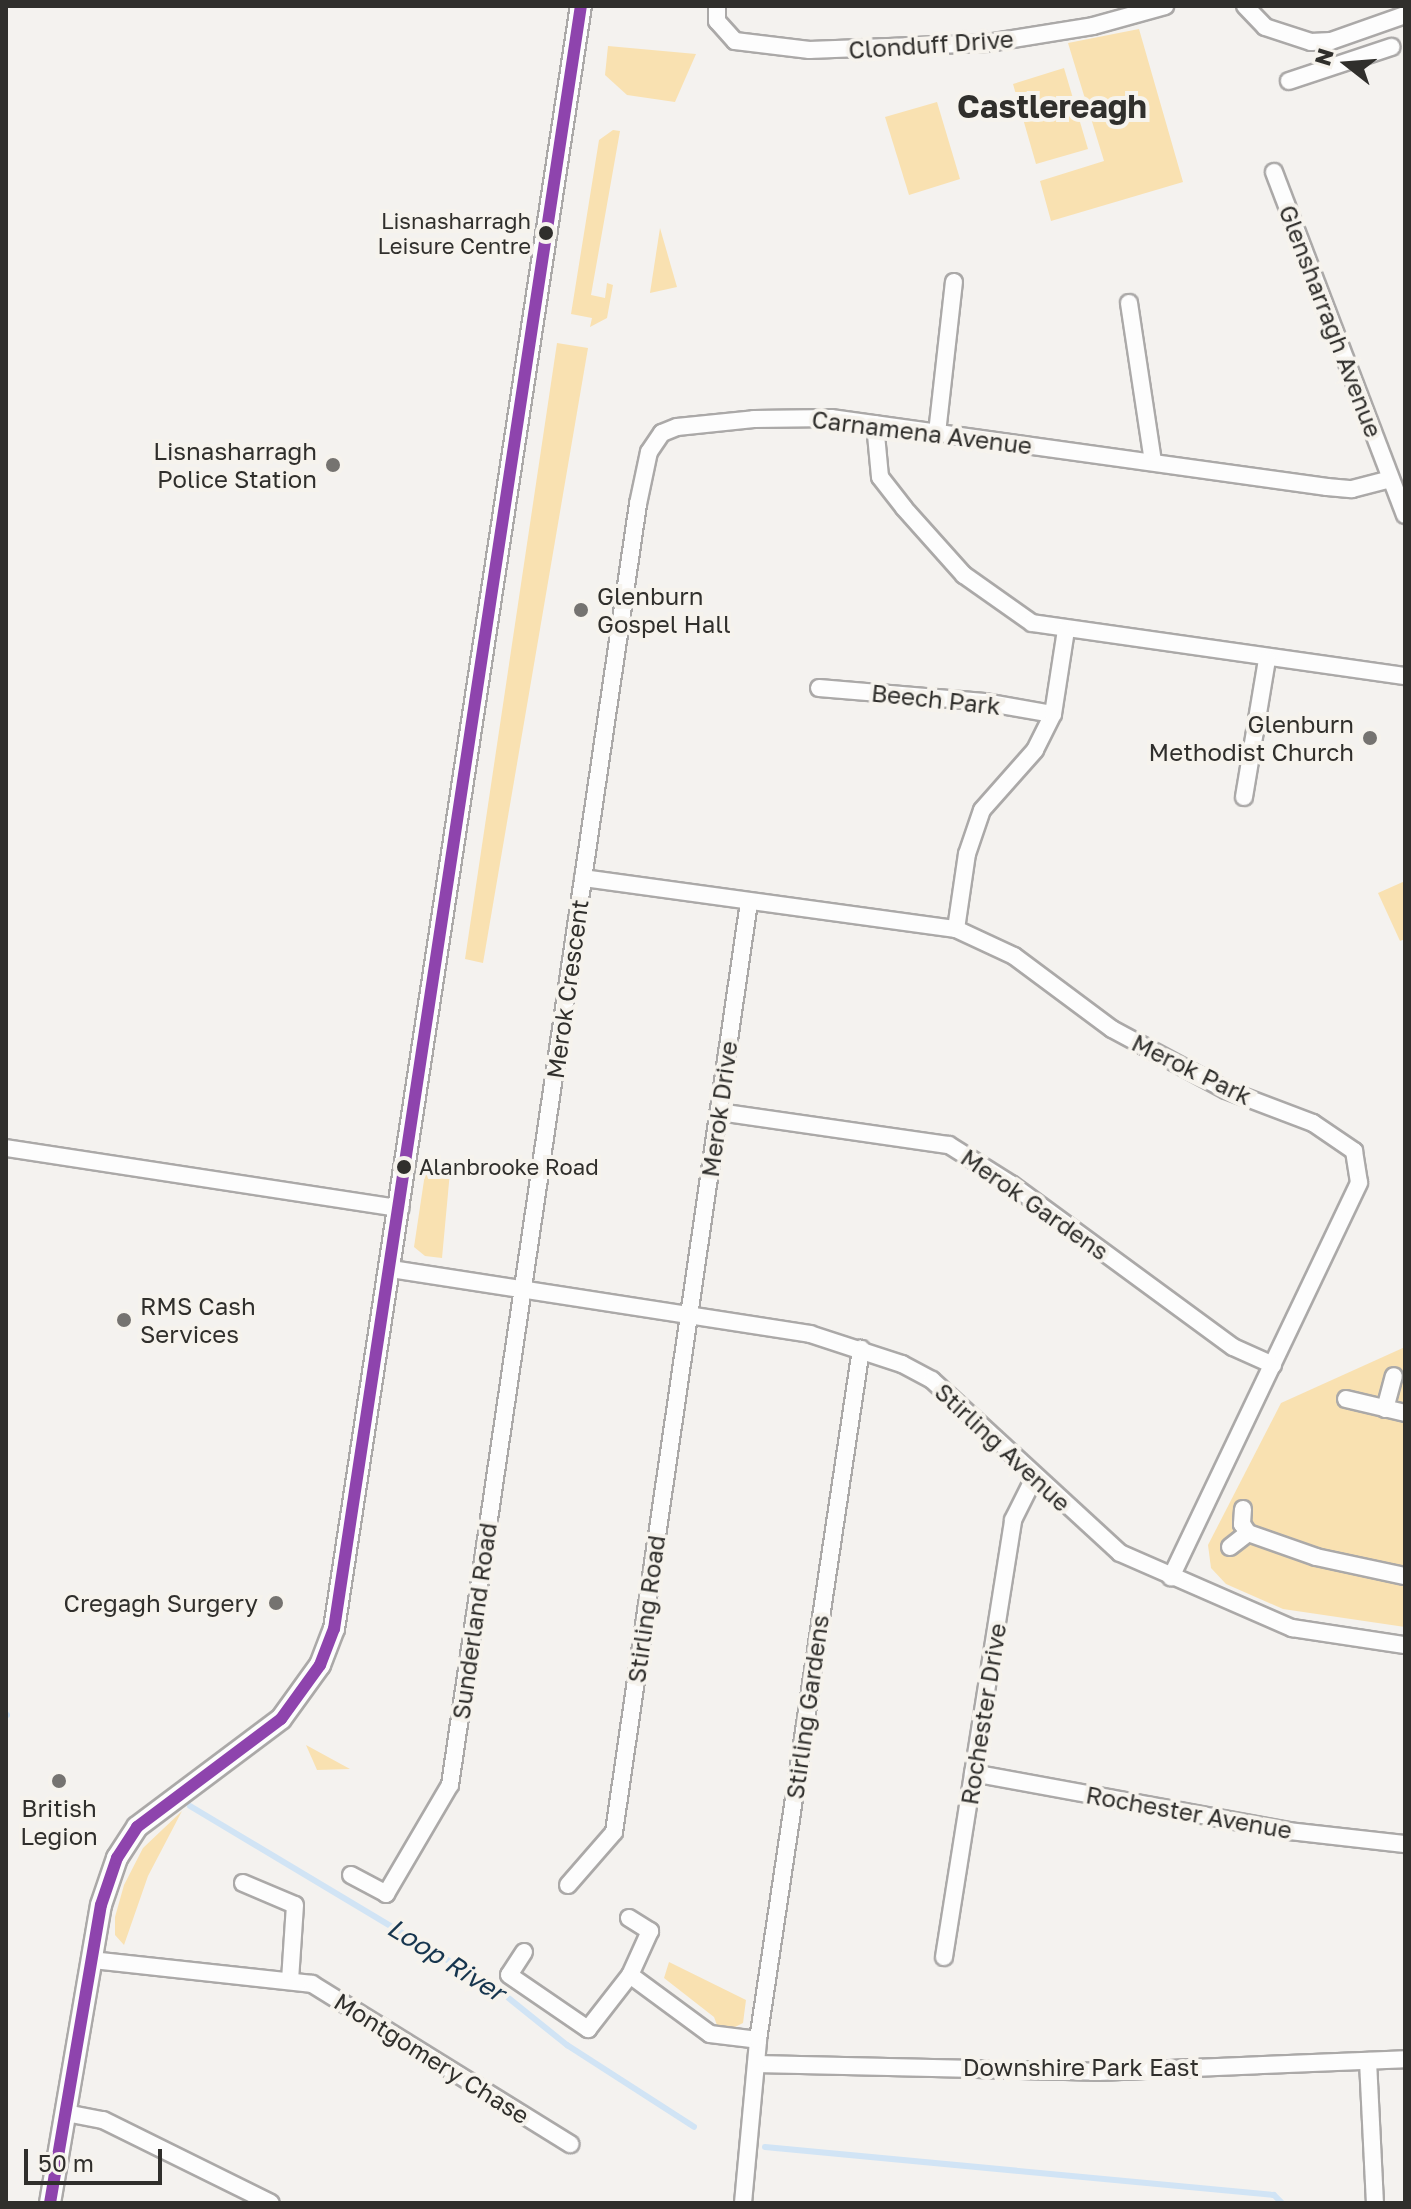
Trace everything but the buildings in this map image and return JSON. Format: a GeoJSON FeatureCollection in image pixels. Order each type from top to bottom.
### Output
{"type":"FeatureCollection","features":[{"type":"Feature","properties":{"kind":"street"},"geometry":{"type":"LineString","coordinates":[[50,2203],[107,1881],[137,1827],[281,1719],[320,1665],[344,1585],[581,6]]}},
{"type":"Feature","properties":{"kind":"street","name":"Clonduff Drive"},"geometry":{"type":"LineString","coordinates":[[717,6],[717,21],[735,41],[809,50],[922,48],[1029,38],[1165,6]]}},
{"type":"Feature","properties":{"kind":"street"},"geometry":{"type":"LineString","coordinates":[[1245,6],[1281,35],[1311,42],[1350,34],[1405,15]]}},
{"type":"Feature","properties":{"kind":"street"},"geometry":{"type":"LineString","coordinates":[[1350,34],[1357,58]]}},
{"type":"Feature","properties":{"kind":"street"},"geometry":{"type":"LineString","coordinates":[[1289,81],[1391,47]]}},
{"type":"Feature","properties":{"kind":"street","name":"Glensharragh Avenue"},"geometry":{"type":"LineString","coordinates":[[1274,172],[1405,515]]}},
{"type":"Feature","properties":{"kind":"street"},"geometry":{"type":"LineString","coordinates":[[937,433],[954,282]]}},
{"type":"Feature","properties":{"kind":"street"},"geometry":{"type":"LineString","coordinates":[[1129,303],[1153,461]]}},
{"type":"Feature","properties":{"kind":"street","name":"Carnamena Avenue"},"geometry":{"type":"LineString","coordinates":[[612,686],[649,452],[662,433],[677,427],[791,417],[875,424],[1327,487],[1352,489],[1391,479]]}},
{"type":"Feature","properties":{"kind":"street"},"geometry":{"type":"LineString","coordinates":[[875,424],[880,477],[964,575],[1032,623],[1267,659],[1405,676]]}},
{"type":"Feature","properties":{"kind":"street"},"geometry":{"type":"LineString","coordinates":[[956,929],[967,854],[982,810],[1035,750],[1053,714],[1066,630]]}},
{"type":"Feature","properties":{"kind":"street"},"geometry":{"type":"LineString","coordinates":[[1244,797],[1267,659]]}},
{"type":"Feature","properties":{"kind":"street","name":"Merok Crescent"},"geometry":{"type":"LineString","coordinates":[[523,1292],[612,686]]}},
{"type":"Feature","properties":{"kind":"street","name":"Beech Park"},"geometry":{"type":"LineString","coordinates":[[819,688],[984,702],[1053,714]]}},
{"type":"Feature","properties":{"kind":"street","name":"Merok Park"},"geometry":{"type":"LineString","coordinates":[[583,878],[956,929],[1014,956],[1112,1029],[1226,1090],[1313,1123],[1354,1151],[1359,1183],[1171,1577]]}},
{"type":"Feature","properties":{"kind":"street","name":"Merok Drive"},"geometry":{"type":"LineString","coordinates":[[688,1316],[749,902]]}},
{"type":"Feature","properties":{"kind":"street","name":"Merok Gardens"},"geometry":{"type":"LineString","coordinates":[[719,1112],[949,1145],[1011,1184],[1233,1347],[1273,1365]]}},
{"type":"Feature","properties":{"kind":"street"},"geometry":{"type":"LineString","coordinates":[[6,1148],[400,1208]]}},
{"type":"Feature","properties":{"kind":"street","name":"Stirling Avenue"},"geometry":{"type":"LineString","coordinates":[[391,1269],[523,1292],[810,1334],[861,1349],[932,1380],[1120,1553],[1292,1628],[1405,1645]]}},
{"type":"Feature","properties":{"kind":"street","name":"Sunderland Road"},"geometry":{"type":"LineString","coordinates":[[351,1875],[386,1894],[450,1785],[523,1292]]}},
{"type":"Feature","properties":{"kind":"street","name":"Stirling Road"},"geometry":{"type":"LineString","coordinates":[[568,1885],[614,1832],[688,1316]]}},
{"type":"Feature","properties":{"kind":"street","name":"Stirling Gardens"},"geometry":{"type":"LineString","coordinates":[[743,2203],[758,2040],[861,1349]]}},
{"type":"Feature","properties":{"kind":"street"},"geometry":{"type":"LineString","coordinates":[[1385,1409],[1394,1376]]}},
{"type":"Feature","properties":{"kind":"street"},"geometry":{"type":"LineString","coordinates":[[1346,1399],[1405,1413]]}},
{"type":"Feature","properties":{"kind":"street","name":"Rochester Drive"},"geometry":{"type":"LineString","coordinates":[[944,1957],[1013,1520],[1035,1476]]}},
{"type":"Feature","properties":{"kind":"street"},"geometry":{"type":"LineString","coordinates":[[1243,1509],[1248,1533]]}},
{"type":"Feature","properties":{"kind":"street"},"geometry":{"type":"LineString","coordinates":[[1230,1547],[1248,1533]]}},
{"type":"Feature","properties":{"kind":"street"},"geometry":{"type":"LineString","coordinates":[[1248,1533],[1316,1557],[1405,1576]]}},
{"type":"Feature","properties":{"kind":"street","name":"Rochester Avenue"},"geometry":{"type":"LineString","coordinates":[[973,1773],[1289,1831],[1405,1844]]}},
{"type":"Feature","properties":{"kind":"street"},"geometry":{"type":"LineString","coordinates":[[243,1883],[295,1905],[290,1980]]}},
{"type":"Feature","properties":{"kind":"street"},"geometry":{"type":"LineString","coordinates":[[524,1952],[509,1975],[588,2029],[630,1975],[650,1931],[629,1918]]}},
{"type":"Feature","properties":{"kind":"street","name":"Montgomery Chase"},"geometry":{"type":"LineString","coordinates":[[92,1960],[290,1980],[329,1993],[570,2144]]}},
{"type":"Feature","properties":{"kind":"street"},"geometry":{"type":"LineString","coordinates":[[630,1975],[710,2034],[758,2040]]}},
{"type":"Feature","properties":{"kind":"street","name":"Downshire Park East"},"geometry":{"type":"LineString","coordinates":[[756,2064],[1098,2072],[1405,2059]]}},
{"type":"Feature","properties":{"kind":"street"},"geometry":{"type":"LineString","coordinates":[[1368,2061],[1375,2203]]}},
{"type":"Feature","properties":{"kind":"street"},"geometry":{"type":"LineString","coordinates":[[66,2113],[103,2120],[271,2203]]}},
{"type":"Feature","properties":{"kind":"shaded area"},"geometry":{"type":"Polygon","coordinates":[[[1139,29],[1183,182],[1051,221],[1040,181],[1104,161],[1068,43],[1139,29]]]}},
{"type":"Feature","properties":{"kind":"shaded area"},"geometry":{"type":"Polygon","coordinates":[[[608,46],[696,54],[675,102],[627,95],[605,75],[608,46]]]}},
{"type":"Feature","properties":{"kind":"shaded area"},"geometry":{"type":"Polygon","coordinates":[[[1064,68],[1088,149],[1036,164],[1013,84],[1064,68]]]}},
{"type":"Feature","properties":{"kind":"shaded area"},"geometry":{"type":"Polygon","coordinates":[[[937,102],[960,179],[909,195],[885,117],[937,102]]]}},
{"type":"Feature","properties":{"kind":"shaded area"},"geometry":{"type":"Polygon","coordinates":[[[613,130],[620,131],[591,295],[605,298],[607,283],[613,285],[607,318],[590,327],[592,318],[571,314],[599,140],[613,130]]]}},
{"type":"Feature","properties":{"kind":"shaded area"},"geometry":{"type":"Polygon","coordinates":[[[660,228],[677,287],[650,293],[660,228]]]}},
{"type":"Feature","properties":{"kind":"shaded area"},"geometry":{"type":"Polygon","coordinates":[[[557,343],[588,348],[483,963],[465,959],[557,343]]]}},
{"type":"Feature","properties":{"kind":"shaded area"},"geometry":{"type":"Polygon","coordinates":[[[1405,881],[1405,939],[1400,941],[1378,893],[1405,881]]]}},
{"type":"Feature","properties":{"kind":"shaded area"},"geometry":{"type":"Polygon","coordinates":[[[451,1161],[442,1258],[425,1256],[414,1247],[426,1167],[451,1161]]]}},
{"type":"Feature","properties":{"kind":"shaded area"},"geometry":{"type":"Polygon","coordinates":[[[1405,1347],[1405,1627],[1283,1609],[1226,1584],[1211,1568],[1208,1545],[1281,1403],[1405,1347]]]}},
{"type":"Feature","properties":{"kind":"shaded area"},"geometry":{"type":"Polygon","coordinates":[[[306,1745],[350,1769],[317,1770],[306,1745]]]}},
{"type":"Feature","properties":{"kind":"shaded area"},"geometry":{"type":"Polygon","coordinates":[[[182,1811],[148,1876],[124,1945],[115,1935],[115,1917],[124,1885],[143,1848],[182,1811]]]}},
{"type":"Feature","properties":{"kind":"shaded area"},"geometry":{"type":"Polygon","coordinates":[[[669,1962],[746,2000],[743,2023],[729,2030],[718,2028],[714,2017],[664,1978],[669,1962]]]}},
{"type":"Feature","properties":{"kind":"waterway","name":"Loop River"},"geometry":{"type":"LineString","coordinates":[[190,1806],[501,1992],[567,2045],[694,2127]]}},
{"type":"Feature","properties":{"kind":"waterway","name":"Loop River"},"geometry":{"type":"LineString","coordinates":[[765,2147],[1274,2195],[1282,2203]]}},
{"type":"Feature","properties":{"kind":"transit line"},"geometry":{"type":"LineString","coordinates":[[50,2203],[101,1905],[117,1858],[137,1827],[281,1719],[320,1665],[334,1629],[581,6]]}},
{"type":"Feature","properties":{"kind":"place","name":"Lisnasharragh Leisure Centre"},"geometry":{"type":"Point","coordinates":[546,233]}},
{"type":"Feature","properties":{"kind":"place","name":"Lisnasharragh Police Station"},"geometry":{"type":"Point","coordinates":[333,465]}},
{"type":"Feature","properties":{"kind":"place","name":"Glenburn Gospel Hall"},"geometry":{"type":"Point","coordinates":[581,610]}},
{"type":"Feature","properties":{"kind":"place","name":"Glenburn Methodist Church"},"geometry":{"type":"Point","coordinates":[1370,738]}},
{"type":"Feature","properties":{"kind":"place","name":"Alanbrooke Road"},"geometry":{"type":"Point","coordinates":[404,1167]}},
{"type":"Feature","properties":{"kind":"place","name":"RMS Cash Services"},"geometry":{"type":"Point","coordinates":[124,1320]}},
{"type":"Feature","properties":{"kind":"place","name":"Cregagh Surgery"},"geometry":{"type":"Point","coordinates":[276,1603]}},
{"type":"Feature","properties":{"kind":"place","name":"British Legion"},"geometry":{"type":"Point","coordinates":[59,1781]}},
{"type":"Feature","properties":{"kind":"district","name":"Castlereagh"},"geometry":{"type":"Point","coordinates":[1052,106]}}]}
